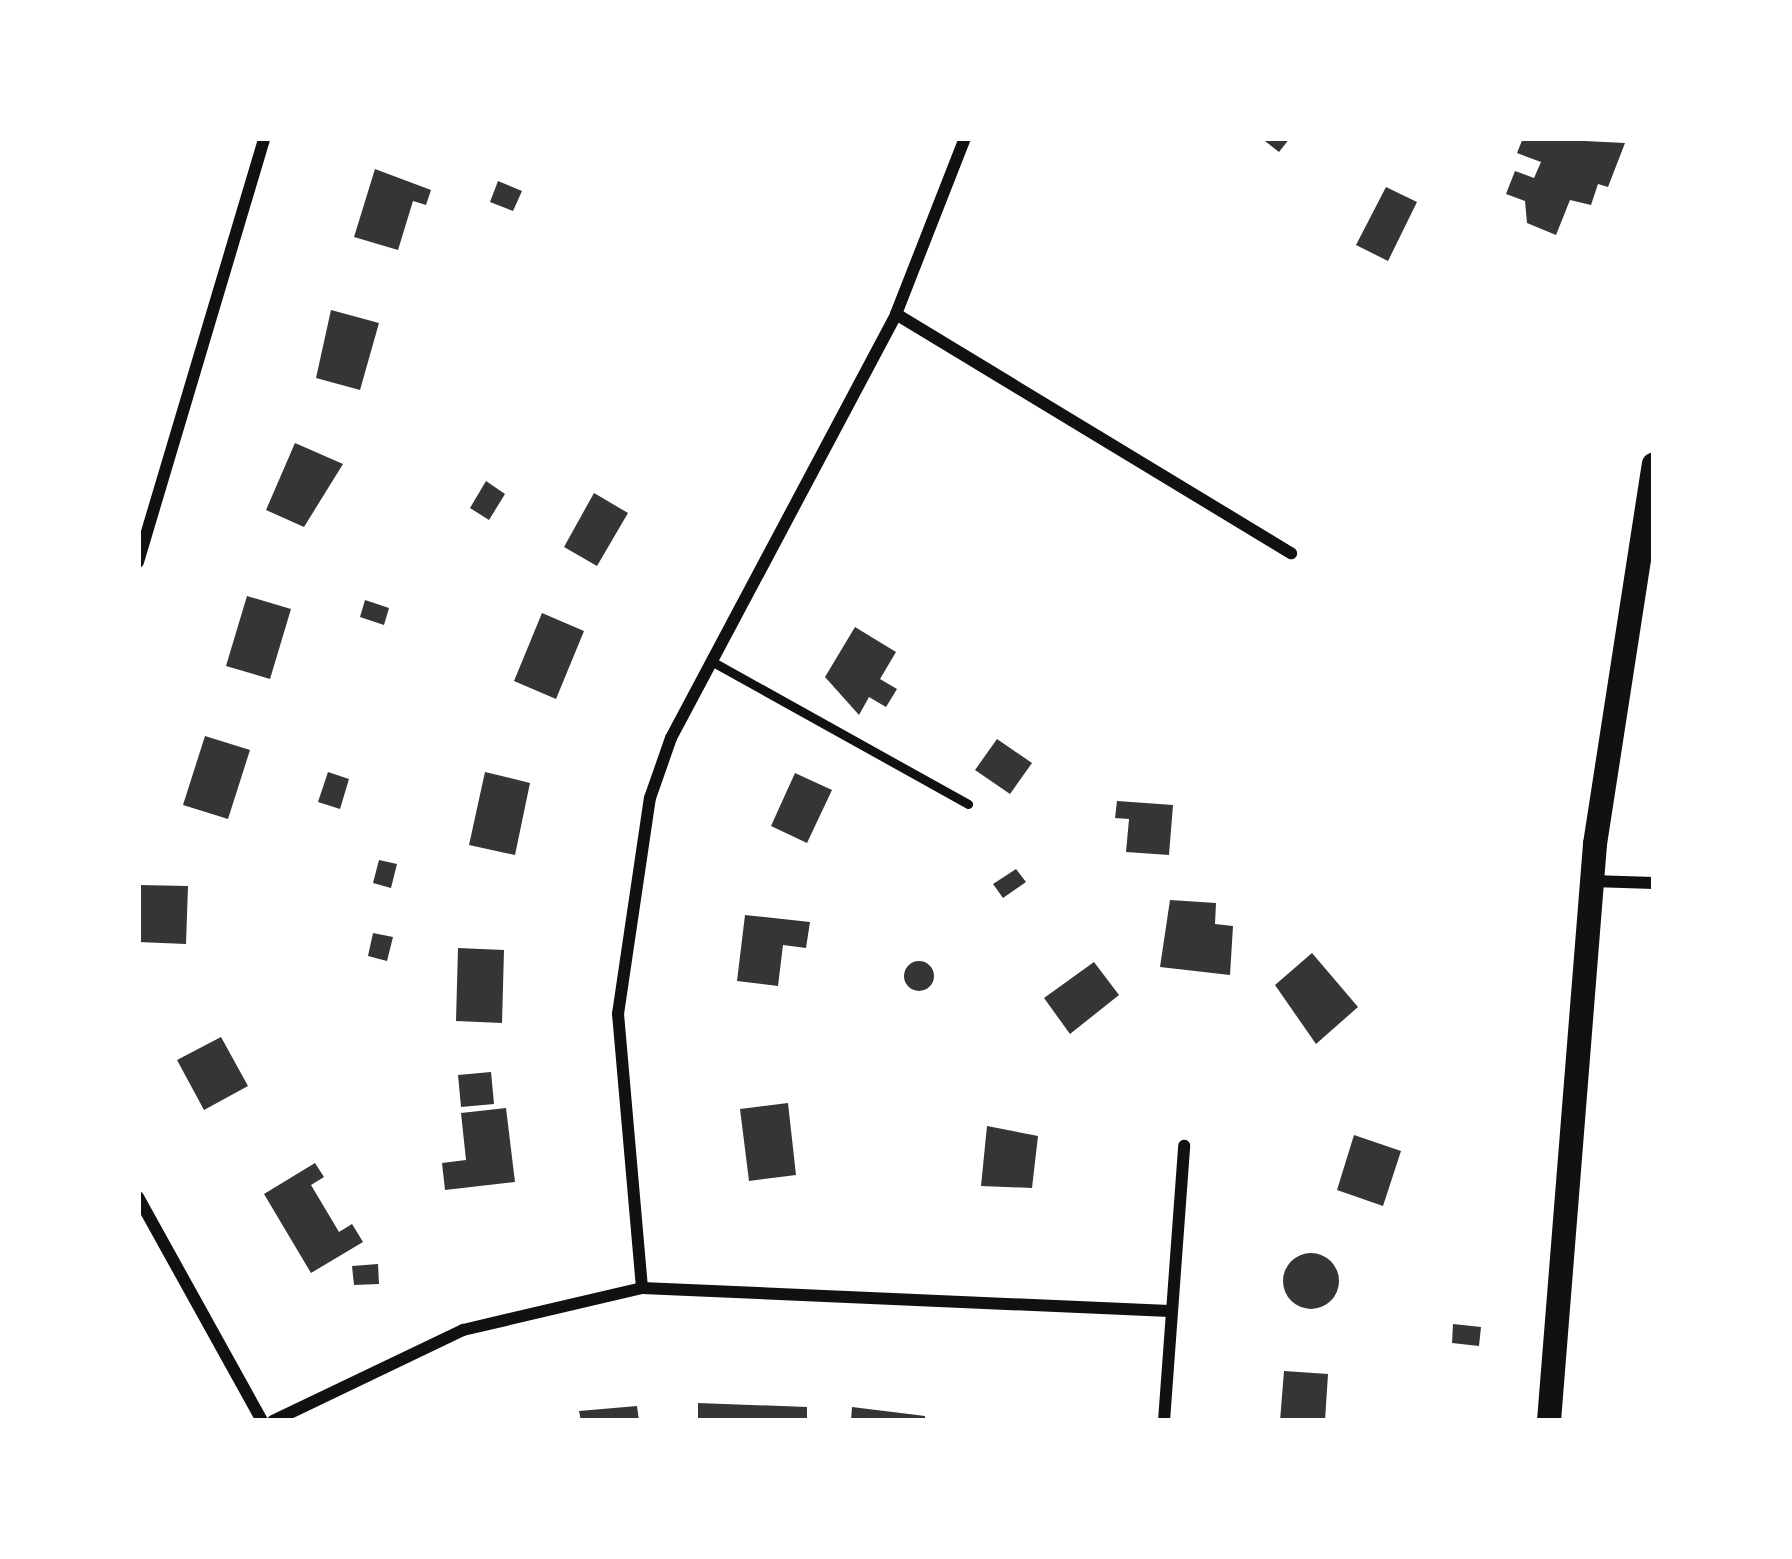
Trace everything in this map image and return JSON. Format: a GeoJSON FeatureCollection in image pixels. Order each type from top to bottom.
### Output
{"type":"FeatureCollection","features":[{"type":"Feature","properties":{"kind":"main road"},"geometry":{"type":"LineString","coordinates":[[1549,1421],[1592,881],[1654,465]]}},
{"type":"Feature","properties":{"kind":"street"},"geometry":{"type":"LineString","coordinates":[[138,562],[264,138]]}},
{"type":"Feature","properties":{"kind":"street"},"geometry":{"type":"LineString","coordinates":[[642,1288],[620,954],[650,798],[713,662],[896,314],[965,138]]}},
{"type":"Feature","properties":{"kind":"street"},"geometry":{"type":"LineString","coordinates":[[896,314],[1291,553]]}},
{"type":"Feature","properties":{"kind":"street"},"geometry":{"type":"LineString","coordinates":[[1592,881],[1654,883]]}},
{"type":"Feature","properties":{"kind":"street"},"geometry":{"type":"LineString","coordinates":[[1165,1421],[1184,1146]]}},
{"type":"Feature","properties":{"kind":"street"},"geometry":{"type":"LineString","coordinates":[[138,1197],[262,1421]]}},
{"type":"Feature","properties":{"kind":"street"},"geometry":{"type":"LineString","coordinates":[[273,1421],[463,1330],[642,1288],[1169,1311]]}},
{"type":"Feature","properties":{"kind":"lane"},"geometry":{"type":"LineString","coordinates":[[713,662],[968,804]]}},
{"type":"Feature","properties":{"kind":"building"},"geometry":{"type":"Polygon","coordinates":[[[1261,138],[1290,138],[1279,152],[1261,138]]]}},
{"type":"Feature","properties":{"kind":"building"},"geometry":{"type":"Polygon","coordinates":[[[1523,138],[1625,143],[1608,187],[1598,184],[1591,205],[1570,200],[1556,235],[1527,223],[1525,201],[1506,194],[1515,171],[1534,178],[1541,162],[1517,153],[1523,138]]]}},
{"type":"Feature","properties":{"kind":"building"},"geometry":{"type":"Polygon","coordinates":[[[375,169],[431,190],[426,205],[413,201],[398,250],[354,237],[375,169]]]}},
{"type":"Feature","properties":{"kind":"building"},"geometry":{"type":"Polygon","coordinates":[[[498,181],[522,191],[513,211],[490,202],[498,181]]]}},
{"type":"Feature","properties":{"kind":"building"},"geometry":{"type":"Polygon","coordinates":[[[1386,187],[1417,202],[1388,261],[1356,245],[1386,187]]]}},
{"type":"Feature","properties":{"kind":"building"},"geometry":{"type":"Polygon","coordinates":[[[331,310],[379,323],[360,390],[316,378],[331,310]]]}},
{"type":"Feature","properties":{"kind":"building"},"geometry":{"type":"Polygon","coordinates":[[[295,443],[343,464],[304,527],[266,510],[295,443]]]}},
{"type":"Feature","properties":{"kind":"building"},"geometry":{"type":"Polygon","coordinates":[[[486,481],[505,494],[489,520],[470,508],[486,481]]]}},
{"type":"Feature","properties":{"kind":"building"},"geometry":{"type":"Polygon","coordinates":[[[594,493],[628,513],[597,566],[564,547],[594,493]]]}},
{"type":"Feature","properties":{"kind":"building"},"geometry":{"type":"Polygon","coordinates":[[[247,596],[291,609],[270,679],[226,666],[247,596]]]}},
{"type":"Feature","properties":{"kind":"building"},"geometry":{"type":"Polygon","coordinates":[[[365,600],[389,608],[384,625],[360,617],[365,600]]]}},
{"type":"Feature","properties":{"kind":"building"},"geometry":{"type":"Polygon","coordinates":[[[542,613],[584,631],[556,699],[514,681],[542,613]]]}},
{"type":"Feature","properties":{"kind":"building"},"geometry":{"type":"Polygon","coordinates":[[[855,627],[896,652],[880,679],[897,689],[886,707],[869,697],[859,715],[825,677],[855,627]]]}},
{"type":"Feature","properties":{"kind":"building"},"geometry":{"type":"Polygon","coordinates":[[[205,736],[250,750],[228,819],[183,805],[205,736]]]}},
{"type":"Feature","properties":{"kind":"building"},"geometry":{"type":"Polygon","coordinates":[[[997,739],[1032,763],[1010,794],[975,770],[997,739]]]}},
{"type":"Feature","properties":{"kind":"building"},"geometry":{"type":"Polygon","coordinates":[[[328,772],[349,779],[340,809],[318,802],[328,772]]]}},
{"type":"Feature","properties":{"kind":"building"},"geometry":{"type":"Polygon","coordinates":[[[485,772],[530,783],[515,855],[469,845],[485,772]]]}},
{"type":"Feature","properties":{"kind":"building"},"geometry":{"type":"Polygon","coordinates":[[[795,773],[832,790],[807,843],[771,826],[795,773]]]}},
{"type":"Feature","properties":{"kind":"building"},"geometry":{"type":"Polygon","coordinates":[[[1117,801],[1173,805],[1169,855],[1126,852],[1129,819],[1115,818],[1117,801]]]}},
{"type":"Feature","properties":{"kind":"building"},"geometry":{"type":"Polygon","coordinates":[[[379,860],[397,864],[391,888],[373,883],[379,860]]]}},
{"type":"Feature","properties":{"kind":"building"},"geometry":{"type":"Polygon","coordinates":[[[1016,869],[1026,882],[1003,898],[993,884],[1016,869]]]}},
{"type":"Feature","properties":{"kind":"building"},"geometry":{"type":"Polygon","coordinates":[[[138,885],[188,886],[186,944],[138,942],[138,885]]]}},
{"type":"Feature","properties":{"kind":"building"},"geometry":{"type":"Polygon","coordinates":[[[1170,900],[1216,903],[1215,924],[1233,926],[1230,975],[1160,967],[1170,900]]]}},
{"type":"Feature","properties":{"kind":"building"},"geometry":{"type":"Polygon","coordinates":[[[745,915],[810,922],[806,948],[783,945],[778,986],[737,981],[745,915]]]}},
{"type":"Feature","properties":{"kind":"building"},"geometry":{"type":"Polygon","coordinates":[[[373,933],[393,937],[387,961],[368,956],[373,933]]]}},
{"type":"Feature","properties":{"kind":"building"},"geometry":{"type":"Polygon","coordinates":[[[458,948],[504,950],[502,1023],[456,1021],[458,948]]]}},
{"type":"Feature","properties":{"kind":"building"},"geometry":{"type":"Polygon","coordinates":[[[1312,953],[1358,1007],[1316,1044],[1275,985],[1312,953]]]}},
{"type":"Feature","properties":{"kind":"building"},"geometry":{"type":"Polygon","coordinates":[[[919,961],[930,965],[934,976],[930,987],[919,991],[908,987],[904,976],[908,965],[919,961]]]}},
{"type":"Feature","properties":{"kind":"building"},"geometry":{"type":"Polygon","coordinates":[[[1094,962],[1119,995],[1070,1034],[1044,998],[1094,962]]]}},
{"type":"Feature","properties":{"kind":"building"},"geometry":{"type":"Polygon","coordinates":[[[221,1037],[248,1086],[204,1110],[177,1060],[221,1037]]]}},
{"type":"Feature","properties":{"kind":"building"},"geometry":{"type":"Polygon","coordinates":[[[491,1072],[494,1104],[461,1107],[458,1075],[491,1072]]]}},
{"type":"Feature","properties":{"kind":"building"},"geometry":{"type":"Polygon","coordinates":[[[788,1103],[796,1175],[749,1181],[740,1109],[788,1103]]]}},
{"type":"Feature","properties":{"kind":"building"},"geometry":{"type":"Polygon","coordinates":[[[506,1108],[515,1182],[445,1190],[442,1163],[466,1160],[461,1113],[506,1108]]]}},
{"type":"Feature","properties":{"kind":"building"},"geometry":{"type":"Polygon","coordinates":[[[987,1126],[1038,1136],[1032,1188],[981,1186],[987,1126]]]}},
{"type":"Feature","properties":{"kind":"building"},"geometry":{"type":"Polygon","coordinates":[[[1354,1135],[1401,1151],[1383,1206],[1337,1190],[1354,1135]]]}},
{"type":"Feature","properties":{"kind":"building"},"geometry":{"type":"Polygon","coordinates":[[[315,1163],[324,1177],[311,1185],[339,1232],[352,1224],[363,1242],[311,1273],[264,1194],[315,1163]]]}},
{"type":"Feature","properties":{"kind":"building"},"geometry":{"type":"Polygon","coordinates":[[[1311,1253],[1331,1261],[1339,1281],[1331,1301],[1311,1309],[1291,1301],[1283,1281],[1291,1261],[1311,1253]]]}},
{"type":"Feature","properties":{"kind":"building"},"geometry":{"type":"Polygon","coordinates":[[[378,1264],[379,1284],[354,1285],[352,1266],[378,1264]]]}},
{"type":"Feature","properties":{"kind":"building"},"geometry":{"type":"Polygon","coordinates":[[[1453,1324],[1481,1327],[1479,1346],[1452,1343],[1453,1324]]]}},
{"type":"Feature","properties":{"kind":"building"},"geometry":{"type":"Polygon","coordinates":[[[1284,1371],[1328,1374],[1325,1421],[1280,1421],[1284,1371]]]}},
{"type":"Feature","properties":{"kind":"building"},"geometry":{"type":"Polygon","coordinates":[[[698,1403],[807,1407],[807,1421],[698,1421],[698,1403]]]}},
{"type":"Feature","properties":{"kind":"building"},"geometry":{"type":"Polygon","coordinates":[[[637,1406],[639,1421],[581,1421],[579,1411],[637,1406]]]}},
{"type":"Feature","properties":{"kind":"building"},"geometry":{"type":"Polygon","coordinates":[[[852,1407],[925,1416],[925,1421],[851,1421],[852,1407]]]}}]}
